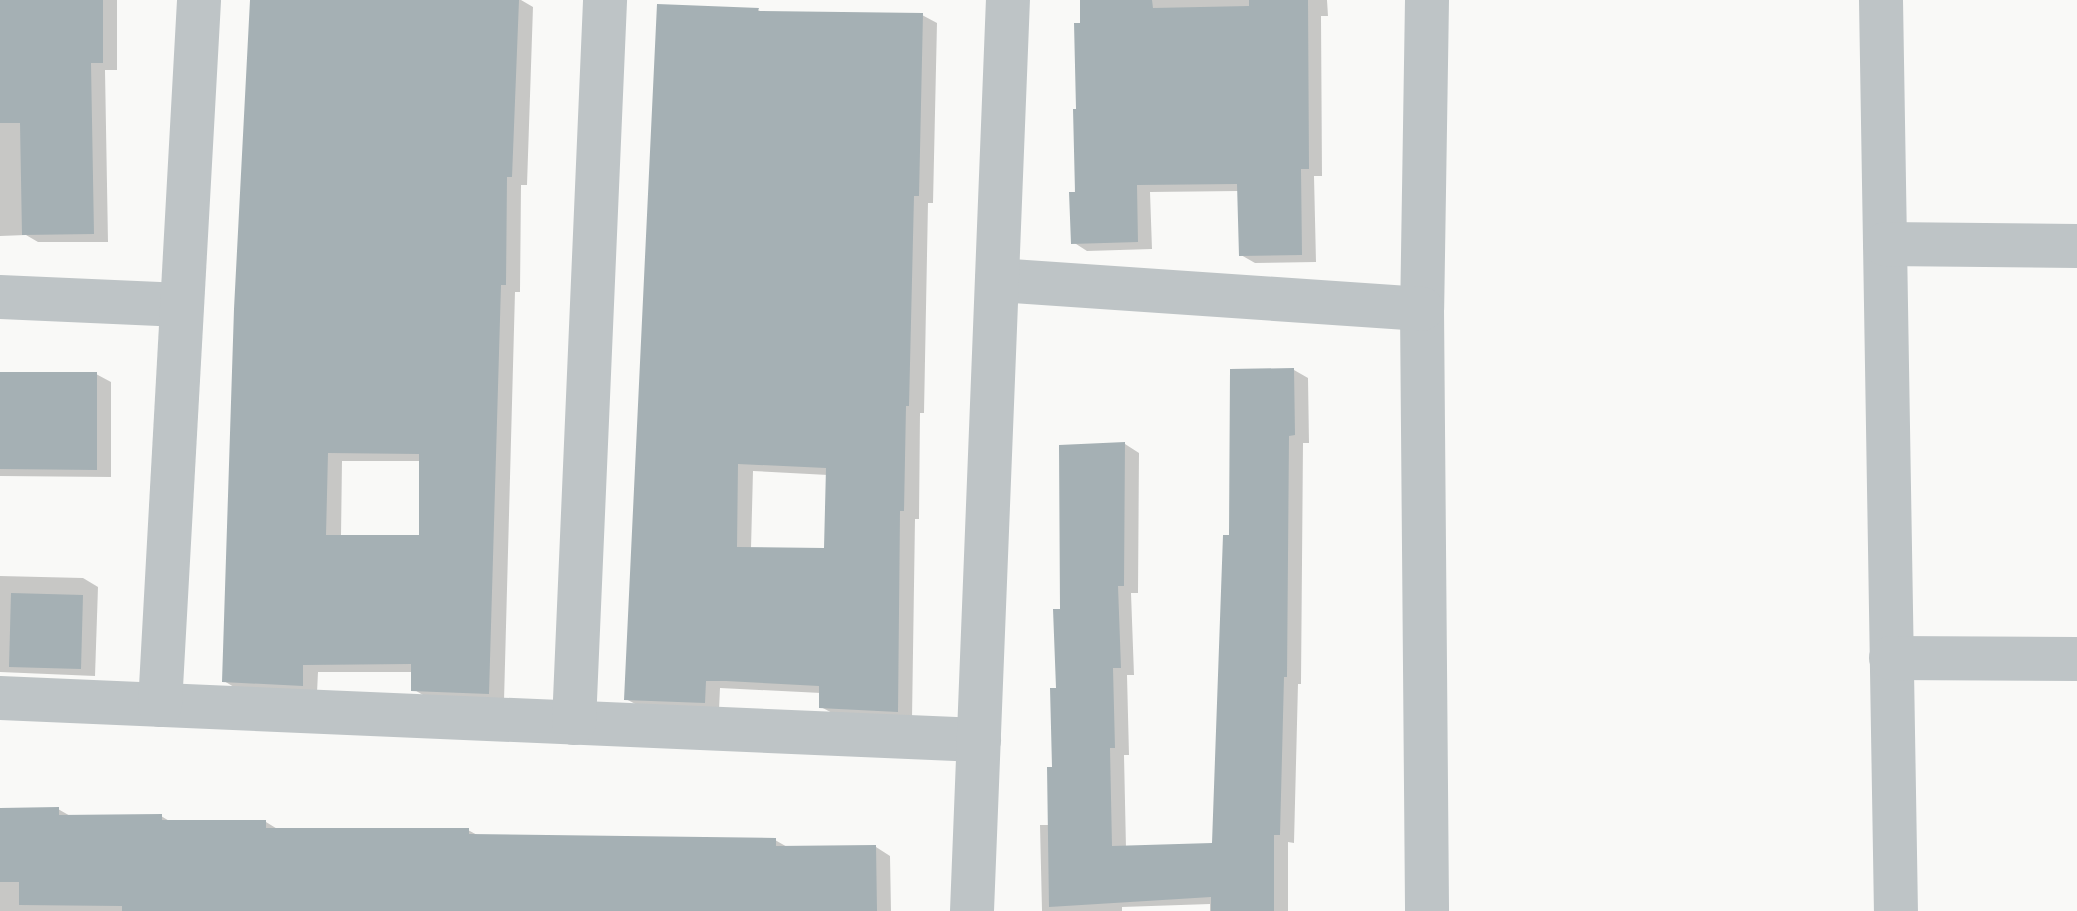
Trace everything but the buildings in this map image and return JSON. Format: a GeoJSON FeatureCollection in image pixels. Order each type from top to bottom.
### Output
{"type":"FeatureCollection","features":[{"type":"Feature","properties":{"kind":"street"},"geometry":{"type":"LineString","coordinates":[[160,705],[199,0]]}},
{"type":"Feature","properties":{"kind":"street"},"geometry":{"type":"LineString","coordinates":[[574,723],[605,0]]}},
{"type":"Feature","properties":{"kind":"street"},"geometry":{"type":"LineString","coordinates":[[972,911],[1008,0]]}},
{"type":"Feature","properties":{"kind":"street"},"geometry":{"type":"LineString","coordinates":[[1427,0],[1422,309],[1427,911]]}},
{"type":"Feature","properties":{"kind":"street"},"geometry":{"type":"LineString","coordinates":[[1881,0],[1896,911]]}},
{"type":"Feature","properties":{"kind":"street"},"geometry":{"type":"LineString","coordinates":[[1885,244],[2077,246]]}},
{"type":"Feature","properties":{"kind":"street"},"geometry":{"type":"LineString","coordinates":[[997,280],[1422,309]]}},
{"type":"Feature","properties":{"kind":"street"},"geometry":{"type":"LineString","coordinates":[[0,297],[182,305]]}},
{"type":"Feature","properties":{"kind":"street"},"geometry":{"type":"LineString","coordinates":[[1891,658],[2077,659]]}},
{"type":"Feature","properties":{"kind":"street"},"geometry":{"type":"LineString","coordinates":[[0,698],[979,740]]}}]}
